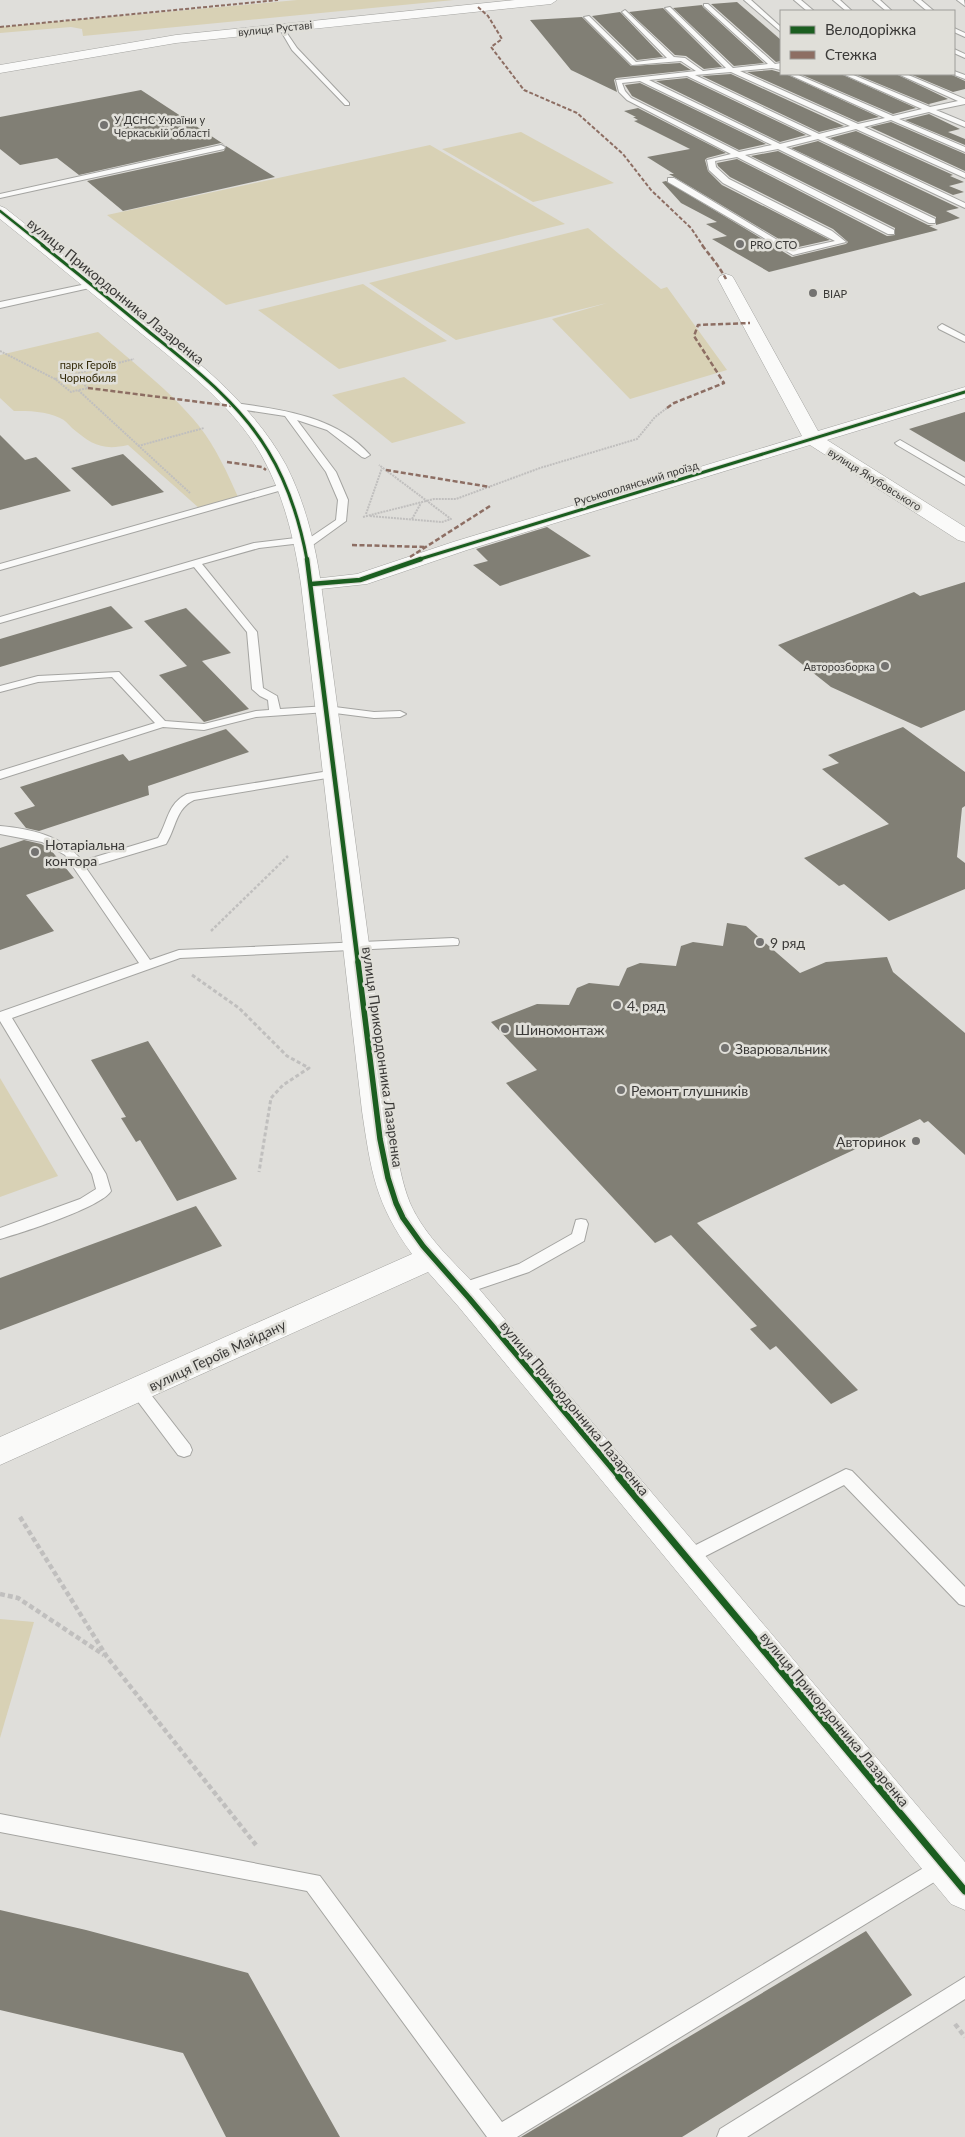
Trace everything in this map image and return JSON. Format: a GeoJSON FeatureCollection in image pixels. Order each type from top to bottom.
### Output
{"type":"FeatureCollection","features":[{"type":"Feature","properties":{"kind":"street","name":"вулиця Руставі"},"geometry":{"type":"LineString","coordinates":[[0,68],[176,39],[551,0]]}},
{"type":"Feature","properties":{"kind":"street","name":"вулиця Прикордонника Лазаренка"},"geometry":{"type":"LineString","coordinates":[[0,211],[175,353],[235,406],[268,450],[286,486],[305,542],[376,1111],[390,1188],[414,1233],[965,1891]]}},
{"type":"Feature","properties":{"kind":"street","name":"вулиця Якубовського"},"geometry":{"type":"LineString","coordinates":[[726,279],[814,440],[965,536]]}},
{"type":"Feature","properties":{"kind":"street","name":"Руськополянський проїзд"},"geometry":{"type":"LineString","coordinates":[[311,584],[360,580],[460,546],[814,440],[965,392]]}},
{"type":"Feature","properties":{"kind":"street","name":"вулиця Героїв Майдану"},"geometry":{"type":"LineString","coordinates":[[0,1452],[433,1257]]}},
{"type":"Feature","properties":{"kind":"lane"},"geometry":{"type":"LineString","coordinates":[[747,0],[780,29]]}},
{"type":"Feature","properties":{"kind":"lane"},"geometry":{"type":"LineString","coordinates":[[797,0],[810,10]]}},
{"type":"Feature","properties":{"kind":"lane"},"geometry":{"type":"LineString","coordinates":[[836,0],[848,10]]}},
{"type":"Feature","properties":{"kind":"lane"},"geometry":{"type":"LineString","coordinates":[[876,0],[888,10]]}},
{"type":"Feature","properties":{"kind":"lane"},"geometry":{"type":"LineString","coordinates":[[917,0],[930,10]]}},
{"type":"Feature","properties":{"kind":"lane"},"geometry":{"type":"LineString","coordinates":[[960,0],[965,4]]}},
{"type":"Feature","properties":{"kind":"lane"},"geometry":{"type":"LineString","coordinates":[[706,5],[779,67]]}},
{"type":"Feature","properties":{"kind":"lane"},"geometry":{"type":"LineString","coordinates":[[668,8],[732,70],[965,176]]}},
{"type":"Feature","properties":{"kind":"lane"},"geometry":{"type":"LineString","coordinates":[[625,12],[672,59]]}},
{"type":"Feature","properties":{"kind":"lane"},"geometry":{"type":"LineString","coordinates":[[587,17],[634,64],[684,58],[702,73]]}},
{"type":"Feature","properties":{"kind":"lane"},"geometry":{"type":"LineString","coordinates":[[280,27],[294,49],[347,104]]}},
{"type":"Feature","properties":{"kind":"lane"},"geometry":{"type":"LineString","coordinates":[[779,67],[618,81],[622,92],[629,99],[891,232]]}},
{"type":"Feature","properties":{"kind":"lane"},"geometry":{"type":"LineString","coordinates":[[688,75],[965,206]]}},
{"type":"Feature","properties":{"kind":"lane"},"geometry":{"type":"LineString","coordinates":[[793,75],[965,150]]}},
{"type":"Feature","properties":{"kind":"lane"},"geometry":{"type":"LineString","coordinates":[[848,75],[965,125]]}},
{"type":"Feature","properties":{"kind":"lane"},"geometry":{"type":"LineString","coordinates":[[904,75],[965,102]]}},
{"type":"Feature","properties":{"kind":"lane"},"geometry":{"type":"LineString","coordinates":[[641,79],[932,221]]}},
{"type":"Feature","properties":{"kind":"lane"},"geometry":{"type":"LineString","coordinates":[[671,180],[793,253],[842,242],[829,233],[726,181],[712,168],[711,160],[780,146],[856,126],[965,102]]}},
{"type":"Feature","properties":{"kind":"lane"},"geometry":{"type":"LineString","coordinates":[[0,196],[221,147]]}},
{"type":"Feature","properties":{"kind":"lane"},"geometry":{"type":"LineString","coordinates":[[0,306],[91,285]]}},
{"type":"Feature","properties":{"kind":"lane"},"geometry":{"type":"LineString","coordinates":[[942,327],[965,339]]}},
{"type":"Feature","properties":{"kind":"lane"},"geometry":{"type":"LineString","coordinates":[[235,406],[288,414],[330,428],[365,455]]}},
{"type":"Feature","properties":{"kind":"lane"},"geometry":{"type":"LineString","coordinates":[[0,620],[268,543],[305,542],[341,522],[343,500],[331,472],[288,414]]}},
{"type":"Feature","properties":{"kind":"lane"},"geometry":{"type":"LineString","coordinates":[[900,443],[965,482]]}},
{"type":"Feature","properties":{"kind":"lane"},"geometry":{"type":"LineString","coordinates":[[0,567],[286,486]]}},
{"type":"Feature","properties":{"kind":"lane"},"geometry":{"type":"LineString","coordinates":[[196,563],[252,632],[258,688],[264,694],[273,698],[275,713]]}},
{"type":"Feature","properties":{"kind":"lane"},"geometry":{"type":"LineString","coordinates":[[0,689],[38,679],[115,674],[162,724]]}},
{"type":"Feature","properties":{"kind":"lane"},"geometry":{"type":"LineString","coordinates":[[0,774],[162,724],[204,727],[256,714],[327,710],[374,715],[400,714]]}},
{"type":"Feature","properties":{"kind":"lane"},"geometry":{"type":"LineString","coordinates":[[79,866],[162,841],[176,806],[181,800],[335,774]]}},
{"type":"Feature","properties":{"kind":"lane"},"geometry":{"type":"LineString","coordinates":[[0,829],[62,845],[79,866],[147,965]]}},
{"type":"Feature","properties":{"kind":"lane"},"geometry":{"type":"LineString","coordinates":[[0,1234],[85,1203],[104,1191],[99,1174],[2,1016],[168,957],[191,953],[453,942]]}},
{"type":"Feature","properties":{"kind":"lane"},"geometry":{"type":"LineString","coordinates":[[461,1289],[524,1268],[579,1237],[581,1224]]}},
{"type":"Feature","properties":{"kind":"lane"},"geometry":{"type":"LineString","coordinates":[[139,1391],[184,1450]]}},
{"type":"Feature","properties":{"kind":"lane"},"geometry":{"type":"LineString","coordinates":[[686,1558],[846,1476],[965,1599]]}},
{"type":"Feature","properties":{"kind":"lane"},"geometry":{"type":"LineString","coordinates":[[0,1823],[313,1883],[500,2137],[944,1866]]}},
{"type":"Feature","properties":{"kind":"lane"},"geometry":{"type":"LineString","coordinates":[[728,2137],[965,1986]]}},
{"type":"Feature","properties":{"kind":"path"},"geometry":{"type":"LineString","coordinates":[[0,350],[55,379],[71,392],[88,388],[72,374]]}},
{"type":"Feature","properties":{"kind":"path"},"geometry":{"type":"LineString","coordinates":[[55,379],[134,359]]}},
{"type":"Feature","properties":{"kind":"path"},"geometry":{"type":"LineString","coordinates":[[78,390],[206,508]]}},
{"type":"Feature","properties":{"kind":"path"},"geometry":{"type":"LineString","coordinates":[[341,522],[434,499],[456,499],[540,468],[637,439],[655,417],[666,408]]}},
{"type":"Feature","properties":{"kind":"path"},"geometry":{"type":"LineString","coordinates":[[138,446],[204,428]]}},
{"type":"Feature","properties":{"kind":"path"},"geometry":{"type":"LineString","coordinates":[[366,516],[368,504],[382,467]]}},
{"type":"Feature","properties":{"kind":"path"},"geometry":{"type":"LineString","coordinates":[[366,516],[442,522],[451,519],[426,502],[389,472]]}},
{"type":"Feature","properties":{"kind":"path"},"geometry":{"type":"LineString","coordinates":[[412,520],[421,503]]}},
{"type":"Feature","properties":{"kind":"path"},"geometry":{"type":"LineString","coordinates":[[191,953],[198,941],[235,910],[269,873],[288,856]]}},
{"type":"Feature","properties":{"kind":"path"},"geometry":{"type":"LineString","coordinates":[[168,957],[239,1008],[287,1056],[309,1068],[285,1082],[276,1090],[271,1098],[258,1172]]}},
{"type":"Feature","properties":{"kind":"path"},"geometry":{"type":"LineString","coordinates":[[20,1517],[107,1657],[281,1877]]}},
{"type":"Feature","properties":{"kind":"path"},"geometry":{"type":"LineString","coordinates":[[0,1594],[18,1598],[107,1657]]}},
{"type":"Feature","properties":{"kind":"path"},"geometry":{"type":"LineString","coordinates":[[951,2020],[965,2038]]}},
{"type":"Feature","properties":{"kind":"green space"},"geometry":{"type":"Polygon","coordinates":[[[297,0],[454,0],[83,36],[82,29],[71,27],[0,33],[0,27],[297,0]]]}},
{"type":"Feature","properties":{"kind":"green space"},"geometry":{"type":"Polygon","coordinates":[[[521,132],[614,183],[533,202],[442,149],[521,132]]]}},
{"type":"Feature","properties":{"kind":"green space"},"geometry":{"type":"Polygon","coordinates":[[[430,145],[565,224],[226,305],[107,215],[430,145]]]}},
{"type":"Feature","properties":{"kind":"green space"},"geometry":{"type":"Polygon","coordinates":[[[588,228],[661,289],[667,287],[727,370],[630,399],[552,319],[607,303],[456,340],[369,283],[588,228]]]}},
{"type":"Feature","properties":{"kind":"green space"},"geometry":{"type":"Polygon","coordinates":[[[363,284],[447,341],[339,369],[258,310],[363,284]]]}},
{"type":"Feature","properties":{"kind":"green space","name":"парк Героїв Чорнобиля"},"geometry":{"type":"Polygon","coordinates":[[[98,332],[164,389],[188,413],[205,434],[216,452],[238,497],[199,508],[128,445],[111,447],[97,445],[85,438],[62,419],[31,411],[14,411],[0,398],[0,355],[98,332]]]}},
{"type":"Feature","properties":{"kind":"green space"},"geometry":{"type":"Polygon","coordinates":[[[404,377],[466,423],[392,443],[332,395],[404,377]]]}},
{"type":"Feature","properties":{"kind":"green space"},"geometry":{"type":"Polygon","coordinates":[[[0,1078],[58,1176],[0,1197],[0,1078]]]}},
{"type":"Feature","properties":{"kind":"green space"},"geometry":{"type":"Polygon","coordinates":[[[0,1619],[34,1622],[0,1738],[0,1619]]]}},
{"type":"Feature","properties":{"kind":"building"},"geometry":{"type":"Polygon","coordinates":[[[737,2],[780,39],[780,61],[776,62],[711,4],[737,2]]]}},
{"type":"Feature","properties":{"kind":"building"},"geometry":{"type":"Polygon","coordinates":[[[702,5],[764,63],[734,66],[673,8],[702,5]]]}},
{"type":"Feature","properties":{"kind":"building"},"geometry":{"type":"Polygon","coordinates":[[[663,8],[722,67],[704,69],[686,56],[675,55],[629,12],[663,8]]]}},
{"type":"Feature","properties":{"kind":"building"},"geometry":{"type":"Polygon","coordinates":[[[620,12],[663,57],[637,60],[592,16],[620,12]]]}},
{"type":"Feature","properties":{"kind":"building"},"geometry":{"type":"Polygon","coordinates":[[[582,17],[631,66],[680,63],[691,70],[616,78],[614,80],[617,92],[571,70],[530,20],[582,17]]]}},
{"type":"Feature","properties":{"kind":"building"},"geometry":{"type":"Polygon","coordinates":[[[772,70],[780,72],[780,75],[788,75],[879,117],[858,122],[747,72],[772,70]]]}},
{"type":"Feature","properties":{"kind":"building"},"geometry":{"type":"Polygon","coordinates":[[[731,74],[844,126],[819,132],[702,76],[731,74]]]}},
{"type":"Feature","properties":{"kind":"building"},"geometry":{"type":"Polygon","coordinates":[[[802,75],[843,75],[916,108],[893,114],[802,75]]]}},
{"type":"Feature","properties":{"kind":"building"},"geometry":{"type":"Polygon","coordinates":[[[857,75],[898,75],[948,99],[930,105],[857,75]]]}},
{"type":"Feature","properties":{"kind":"building"},"geometry":{"type":"Polygon","coordinates":[[[912,75],[952,75],[965,81],[965,89],[953,92],[912,75]]]}},
{"type":"Feature","properties":{"kind":"building"},"geometry":{"type":"Polygon","coordinates":[[[687,78],[806,135],[780,142],[656,81],[687,78]]]}},
{"type":"Feature","properties":{"kind":"building"},"geometry":{"type":"Polygon","coordinates":[[[640,83],[766,144],[739,150],[632,96],[625,85],[640,83]]]}},
{"type":"Feature","properties":{"kind":"building","name":"У ДСНС України у Черкаській області"},"geometry":{"type":"Polygon","coordinates":[[[141,90],[225,145],[221,143],[79,175],[57,158],[20,165],[0,149],[0,117],[141,90]]]}},
{"type":"Feature","properties":{"kind":"building"},"geometry":{"type":"Polygon","coordinates":[[[638,108],[726,153],[705,160],[708,171],[722,185],[830,240],[794,248],[669,174],[674,174],[647,157],[690,149],[634,121],[638,120],[633,117],[636,117],[624,111],[638,108]]]}},
{"type":"Feature","properties":{"kind":"building"},"geometry":{"type":"Polygon","coordinates":[[[929,114],[960,129],[948,132],[965,139],[965,145],[905,120],[929,114]]]}},
{"type":"Feature","properties":{"kind":"building"},"geometry":{"type":"Polygon","coordinates":[[[891,122],[965,154],[965,171],[870,127],[891,122]]]}},
{"type":"Feature","properties":{"kind":"building"},"geometry":{"type":"Polygon","coordinates":[[[856,131],[953,175],[950,176],[964,182],[949,186],[964,192],[953,195],[830,138],[856,131]]]}},
{"type":"Feature","properties":{"kind":"building"},"geometry":{"type":"Polygon","coordinates":[[[818,141],[959,208],[946,211],[960,218],[936,225],[936,217],[791,148],[818,141]]]}},
{"type":"Feature","properties":{"kind":"building"},"geometry":{"type":"Polygon","coordinates":[[[226,146],[275,177],[123,211],[87,181],[224,151],[226,146]]]}},
{"type":"Feature","properties":{"kind":"building"},"geometry":{"type":"Polygon","coordinates":[[[778,151],[928,225],[934,225],[929,226],[938,230],[769,272],[712,239],[727,236],[706,224],[717,222],[681,203],[662,182],[666,181],[792,257],[848,242],[833,229],[730,177],[717,163],[737,159],[887,236],[895,235],[895,228],[751,156],[778,151]]]}},
{"type":"Feature","properties":{"kind":"building"},"geometry":{"type":"Polygon","coordinates":[[[965,412],[965,462],[909,429],[965,412]]]}},
{"type":"Feature","properties":{"kind":"building"},"geometry":{"type":"Polygon","coordinates":[[[0,435],[25,460],[36,457],[71,491],[0,510],[0,435]]]}},
{"type":"Feature","properties":{"kind":"building"},"geometry":{"type":"Polygon","coordinates":[[[123,454],[164,492],[112,506],[71,468],[123,454]]]}},
{"type":"Feature","properties":{"kind":"building"},"geometry":{"type":"Polygon","coordinates":[[[547,527],[591,556],[500,586],[473,565],[488,561],[476,549],[547,527]]]}},
{"type":"Feature","properties":{"kind":"building","name":"Авторозборка"},"geometry":{"type":"Polygon","coordinates":[[[965,582],[965,710],[921,728],[831,687],[778,645],[914,592],[920,596],[965,582]]]}},
{"type":"Feature","properties":{"kind":"building"},"geometry":{"type":"Polygon","coordinates":[[[111,606],[133,628],[0,667],[0,639],[111,606]]]}},
{"type":"Feature","properties":{"kind":"building"},"geometry":{"type":"Polygon","coordinates":[[[186,608],[231,653],[202,661],[249,709],[204,722],[159,675],[187,666],[144,621],[186,608]]]}},
{"type":"Feature","properties":{"kind":"building"},"geometry":{"type":"Polygon","coordinates":[[[903,727],[965,772],[965,806],[962,808],[957,857],[965,863],[965,889],[889,921],[844,884],[839,886],[804,858],[889,824],[822,769],[839,763],[828,755],[903,727]]]}},
{"type":"Feature","properties":{"kind":"building"},"geometry":{"type":"Polygon","coordinates":[[[226,729],[249,752],[148,786],[149,795],[39,831],[26,828],[14,813],[35,806],[20,787],[123,754],[129,761],[226,729]]]}},
{"type":"Feature","properties":{"kind":"building"},"geometry":{"type":"Polygon","coordinates":[[[24,840],[41,844],[50,849],[74,878],[26,895],[54,931],[0,950],[0,848],[24,840]]]}},
{"type":"Feature","properties":{"kind":"building"},"geometry":{"type":"Polygon","coordinates":[[[727,923],[746,926],[800,973],[826,962],[887,957],[893,972],[965,1033],[965,1155],[928,1121],[924,1123],[920,1119],[697,1223],[858,1390],[831,1404],[776,1346],[770,1350],[750,1329],[757,1326],[671,1235],[655,1243],[506,1083],[537,1070],[491,1022],[537,1004],[569,1005],[577,988],[589,983],[619,986],[627,968],[640,963],[676,966],[681,946],[693,942],[723,946],[727,923]]]}},
{"type":"Feature","properties":{"kind":"building"},"geometry":{"type":"Polygon","coordinates":[[[148,1041],[237,1179],[177,1201],[140,1140],[136,1142],[121,1118],[126,1117],[91,1060],[148,1041]]]}},
{"type":"Feature","properties":{"kind":"building"},"geometry":{"type":"Polygon","coordinates":[[[196,1206],[222,1246],[0,1330],[0,1278],[196,1206]]]}},
{"type":"Feature","properties":{"kind":"building"},"geometry":{"type":"Polygon","coordinates":[[[0,1910],[86,1930],[248,1973],[340,2137],[226,2137],[183,2053],[0,2010],[0,1910]]]}},
{"type":"Feature","properties":{"kind":"building"},"geometry":{"type":"Polygon","coordinates":[[[866,1931],[912,1995],[682,2137],[521,2137],[866,1931]]]}},
{"type":"Feature","properties":{"kind":"marked path"},"geometry":{"type":"LineString","coordinates":[[0,27],[278,0]]}},
{"type":"Feature","properties":{"kind":"marked path"},"geometry":{"type":"LineString","coordinates":[[478,7],[488,16],[502,39],[491,47],[524,90],[577,113],[623,154],[651,190],[691,228],[714,262],[718,264],[726,279]]}},
{"type":"Feature","properties":{"kind":"marked path"},"geometry":{"type":"LineString","coordinates":[[667,408],[674,403],[724,383],[694,336],[698,325],[750,323]]}},
{"type":"Feature","properties":{"kind":"marked path"},"geometry":{"type":"LineString","coordinates":[[88,388],[231,406]]}},
{"type":"Feature","properties":{"kind":"marked path"},"geometry":{"type":"LineString","coordinates":[[227,462],[262,467],[266,470]]}},
{"type":"Feature","properties":{"kind":"marked path"},"geometry":{"type":"LineString","coordinates":[[386,470],[490,487]]}},
{"type":"Feature","properties":{"kind":"marked path"},"geometry":{"type":"LineString","coordinates":[[410,557],[490,506]]}},
{"type":"Feature","properties":{"kind":"marked path"},"geometry":{"type":"LineString","coordinates":[[352,545],[425,547]]}},
{"type":"Feature","properties":{"kind":"cycle path"},"geometry":{"type":"LineString","coordinates":[[0,211],[171,349],[223,396],[254,430],[267,449],[291,497],[305,548],[311,584],[380,1139],[390,1187],[403,1218],[434,1260],[469,1298],[965,1891]]}},
{"type":"Feature","properties":{"kind":"cycle path"},"geometry":{"type":"LineString","coordinates":[[311,584],[360,580],[460,546],[965,392]]}},
{"type":"Feature","properties":{"kind":"place","name":"У ДСНС України у Черкаській області"},"geometry":{"type":"Point","coordinates":[104,125]}},
{"type":"Feature","properties":{"kind":"place","name":"PRO СТО"},"geometry":{"type":"Point","coordinates":[740,244]}},
{"type":"Feature","properties":{"kind":"place","name":"ВІАР"},"geometry":{"type":"Point","coordinates":[813,293]}},
{"type":"Feature","properties":{"kind":"place","name":"Авторозборка"},"geometry":{"type":"Point","coordinates":[885,666]}},
{"type":"Feature","properties":{"kind":"place","name":"Нотаріальна контора"},"geometry":{"type":"Point","coordinates":[35,852]}},
{"type":"Feature","properties":{"kind":"place","name":"9 ряд"},"geometry":{"type":"Point","coordinates":[760,942]}},
{"type":"Feature","properties":{"kind":"place","name":"4. ряд"},"geometry":{"type":"Point","coordinates":[617,1005]}},
{"type":"Feature","properties":{"kind":"place","name":"Шиномонтаж"},"geometry":{"type":"Point","coordinates":[505,1029]}},
{"type":"Feature","properties":{"kind":"place","name":"Зварювальник"},"geometry":{"type":"Point","coordinates":[725,1048]}},
{"type":"Feature","properties":{"kind":"place","name":"Ремонт глушників"},"geometry":{"type":"Point","coordinates":[621,1090]}},
{"type":"Feature","properties":{"kind":"place","name":"Авторинок"},"geometry":{"type":"Point","coordinates":[916,1141]}}]}
